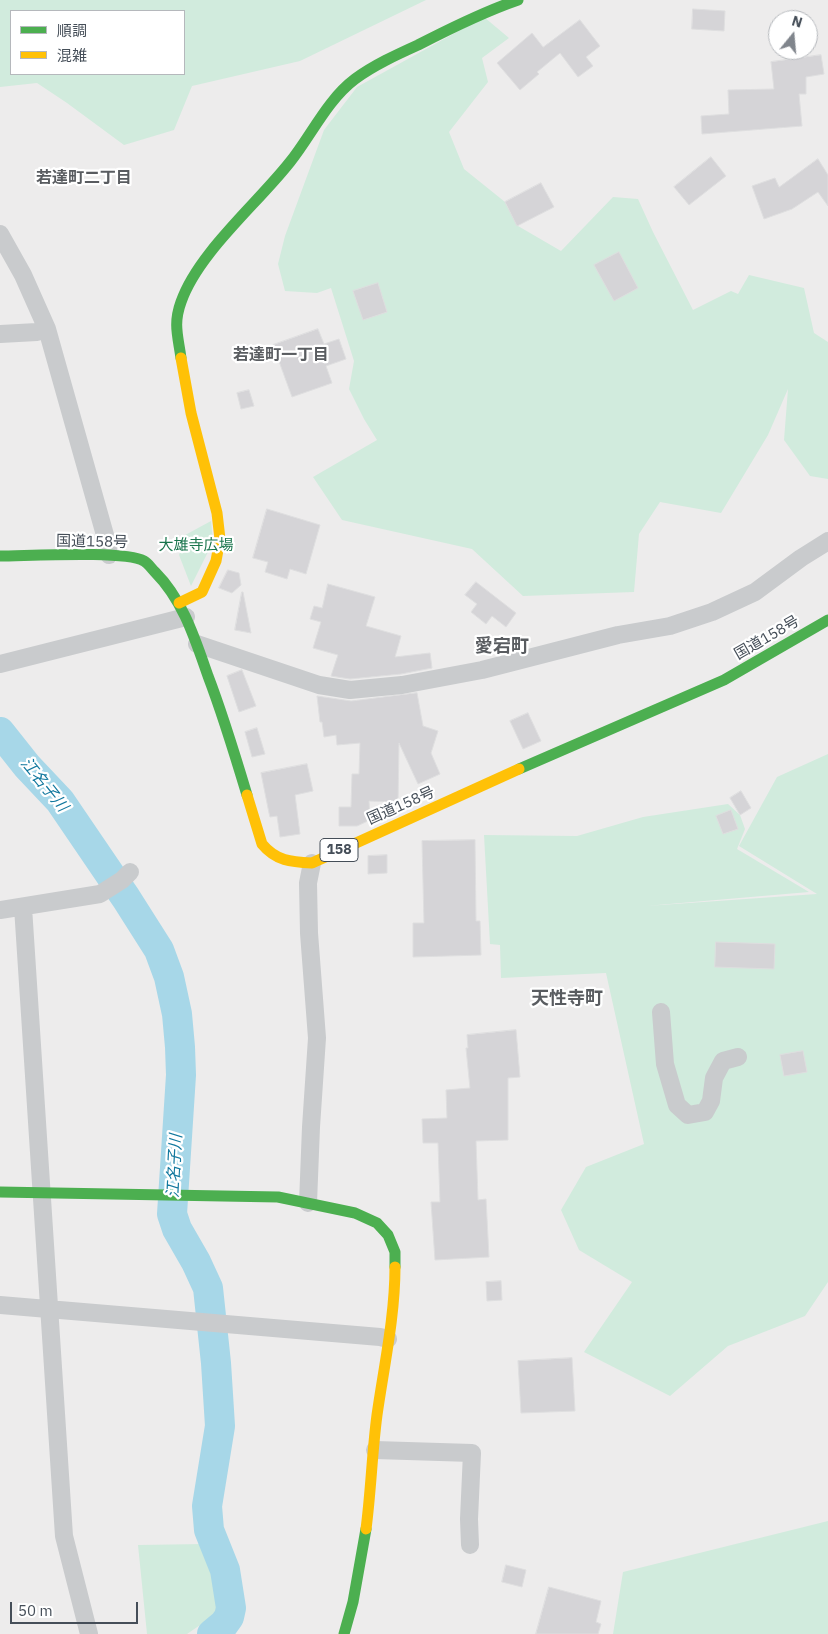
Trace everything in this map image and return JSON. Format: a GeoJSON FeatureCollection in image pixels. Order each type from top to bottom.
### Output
{"type":"FeatureCollection","features":[{"type":"Feature","properties":{"kind":"main road"},"geometry":{"type":"LineString","coordinates":[[182,610],[202,592],[216,561],[220,539],[217,513],[191,413],[175,322],[176,312],[185,293],[213,251],[290,162],[336,96],[352,80],[455,26],[518,0]]}},
{"type":"Feature","properties":{"kind":"main road","name":"国道158号"},"geometry":{"type":"LineString","coordinates":[[0,556],[109,555],[133,557],[144,561],[171,590],[197,644],[228,730],[262,844],[267,852],[287,862],[312,863],[724,680],[828,620]]}},
{"type":"Feature","properties":{"kind":"main road"},"geometry":{"type":"LineString","coordinates":[[0,1192],[182,1197],[278,1197],[355,1213],[377,1223],[388,1235],[395,1252],[395,1290],[377,1417],[364,1540],[353,1602],[344,1634]]}},
{"type":"Feature","properties":{"kind":"street"},"geometry":{"type":"LineString","coordinates":[[0,234],[23,275],[47,329],[109,555]]}},
{"type":"Feature","properties":{"kind":"street"},"geometry":{"type":"LineString","coordinates":[[0,334],[37,332],[47,329]]}},
{"type":"Feature","properties":{"kind":"street"},"geometry":{"type":"LineString","coordinates":[[197,644],[319,686],[350,690],[402,685],[482,670],[618,635],[670,626],[703,615],[755,592],[801,558],[828,541]]}},
{"type":"Feature","properties":{"kind":"street"},"geometry":{"type":"LineString","coordinates":[[0,664],[182,610]]}},
{"type":"Feature","properties":{"kind":"street"},"geometry":{"type":"LineString","coordinates":[[308,1203],[317,1038],[309,933],[308,883],[312,863]]}},
{"type":"Feature","properties":{"kind":"street"},"geometry":{"type":"LineString","coordinates":[[0,910],[100,894],[126,876]]}},
{"type":"Feature","properties":{"kind":"street"},"geometry":{"type":"LineString","coordinates":[[23,906],[64,1536],[89,1634]]}},
{"type":"Feature","properties":{"kind":"street"},"geometry":{"type":"LineString","coordinates":[[662,1012],[665,1064],[677,1105],[688,1115],[705,1112],[711,1101],[714,1078],[723,1061],[738,1057]]}},
{"type":"Feature","properties":{"kind":"street"},"geometry":{"type":"LineString","coordinates":[[0,1305],[380,1336],[388,1339]]}},
{"type":"Feature","properties":{"kind":"street"},"geometry":{"type":"LineString","coordinates":[[375,1450],[472,1453],[469,1519],[470,1545]]}},
{"type":"Feature","properties":{"kind":"green space"},"geometry":{"type":"Polygon","coordinates":[[[0,0],[426,0],[300,61],[192,86],[174,130],[124,145],[37,83],[0,87],[0,0]]]}},
{"type":"Feature","properties":{"kind":"green space"},"geometry":{"type":"Polygon","coordinates":[[[484,17],[509,38],[482,58],[488,82],[449,132],[464,169],[505,202],[518,226],[561,251],[613,197],[638,199],[693,310],[731,291],[738,294],[749,275],[804,288],[814,333],[828,342],[828,479],[810,476],[784,440],[788,389],[768,435],[721,513],[660,502],[639,534],[634,592],[523,596],[472,549],[342,520],[313,477],[377,440],[349,389],[354,361],[331,288],[317,293],[285,291],[278,264],[285,236],[324,130],[357,87],[484,17]]]}},
{"type":"Feature","properties":{"kind":"green space","name":"大雄寺広場"},"geometry":{"type":"Polygon","coordinates":[[[211,521],[213,542],[191,586],[179,555],[181,549],[176,540],[211,521]]]}},
{"type":"Feature","properties":{"kind":"green space"},"geometry":{"type":"Polygon","coordinates":[[[828,754],[828,1282],[805,1316],[728,1346],[670,1396],[584,1352],[632,1282],[579,1250],[561,1210],[586,1167],[644,1144],[606,973],[501,978],[500,945],[490,944],[484,835],[577,836],[643,817],[728,804],[740,815],[745,829],[737,849],[809,892],[646,906],[817,894],[739,846],[777,777],[828,754]]]}},
{"type":"Feature","properties":{"kind":"green space"},"geometry":{"type":"Polygon","coordinates":[[[828,1521],[828,1634],[613,1634],[623,1572],[828,1521]]]}},
{"type":"Feature","properties":{"kind":"green space"},"geometry":{"type":"Polygon","coordinates":[[[204,1544],[219,1584],[217,1609],[209,1619],[187,1634],[147,1634],[138,1545],[204,1544]]]}},
{"type":"Feature","properties":{"kind":"building"},"geometry":{"type":"Polygon","coordinates":[[[693,9],[725,11],[724,31],[692,29],[693,9]]]}},
{"type":"Feature","properties":{"kind":"building"},"geometry":{"type":"Polygon","coordinates":[[[580,20],[600,46],[586,57],[593,66],[578,77],[560,53],[537,72],[539,74],[520,90],[497,63],[532,33],[543,47],[580,20]]]}},
{"type":"Feature","properties":{"kind":"building"},"geometry":{"type":"Polygon","coordinates":[[[818,55],[821,55],[824,74],[806,77],[806,94],[799,94],[802,126],[702,134],[701,116],[729,114],[728,90],[774,89],[771,62],[818,60],[818,55]]]}},
{"type":"Feature","properties":{"kind":"building"},"geometry":{"type":"Polygon","coordinates":[[[711,157],[726,176],[689,205],[674,187],[711,157]]]}},
{"type":"Feature","properties":{"kind":"building"},"geometry":{"type":"Polygon","coordinates":[[[818,159],[828,175],[828,206],[818,192],[792,209],[764,219],[752,186],[775,178],[779,187],[818,159]]]}},
{"type":"Feature","properties":{"kind":"building"},"geometry":{"type":"Polygon","coordinates":[[[541,183],[554,207],[517,226],[505,202],[541,183]]]}},
{"type":"Feature","properties":{"kind":"building"},"geometry":{"type":"Polygon","coordinates":[[[619,252],[638,288],[614,301],[594,265],[619,252]]]}},
{"type":"Feature","properties":{"kind":"building"},"geometry":{"type":"Polygon","coordinates":[[[378,283],[387,312],[363,320],[353,291],[378,283]]]}},
{"type":"Feature","properties":{"kind":"building"},"geometry":{"type":"Polygon","coordinates":[[[318,329],[324,344],[339,339],[346,359],[326,366],[332,383],[292,397],[273,345],[318,329]]]}},
{"type":"Feature","properties":{"kind":"building"},"geometry":{"type":"Polygon","coordinates":[[[249,390],[254,406],[241,409],[237,393],[249,390]]]}},
{"type":"Feature","properties":{"kind":"building"},"geometry":{"type":"Polygon","coordinates":[[[267,509],[320,525],[306,574],[290,569],[287,579],[265,572],[268,562],[253,558],[267,509]]]}},
{"type":"Feature","properties":{"kind":"building"},"geometry":{"type":"Polygon","coordinates":[[[228,570],[239,573],[241,585],[232,593],[219,588],[228,570]]]}},
{"type":"Feature","properties":{"kind":"building"},"geometry":{"type":"Polygon","coordinates":[[[476,582],[516,613],[506,627],[492,616],[486,624],[471,612],[477,604],[465,595],[476,582]]]}},
{"type":"Feature","properties":{"kind":"building"},"geometry":{"type":"Polygon","coordinates":[[[328,584],[375,597],[366,626],[401,636],[395,657],[430,653],[432,668],[401,674],[350,679],[331,676],[338,655],[313,648],[321,622],[310,619],[314,606],[322,608],[328,584]]]}},
{"type":"Feature","properties":{"kind":"building"},"geometry":{"type":"Polygon","coordinates":[[[243,592],[251,633],[235,630],[243,592]]]}},
{"type":"Feature","properties":{"kind":"building"},"geometry":{"type":"Polygon","coordinates":[[[242,670],[256,706],[239,712],[227,676],[242,670]]]}},
{"type":"Feature","properties":{"kind":"building"},"geometry":{"type":"Polygon","coordinates":[[[417,693],[423,726],[438,731],[431,753],[440,774],[418,784],[399,743],[398,802],[369,801],[370,820],[357,826],[339,826],[339,807],[351,807],[352,774],[359,774],[360,743],[337,745],[336,735],[324,737],[317,696],[351,701],[417,693]]]}},
{"type":"Feature","properties":{"kind":"building"},"geometry":{"type":"Polygon","coordinates":[[[528,713],[541,741],[523,749],[510,721],[528,713]]]}},
{"type":"Feature","properties":{"kind":"building"},"geometry":{"type":"Polygon","coordinates":[[[257,728],[265,754],[252,757],[245,732],[257,728]]]}},
{"type":"Feature","properties":{"kind":"building"},"geometry":{"type":"Polygon","coordinates":[[[307,764],[313,791],[295,795],[300,834],[280,837],[277,816],[270,817],[261,773],[307,764]]]}},
{"type":"Feature","properties":{"kind":"building"},"geometry":{"type":"Polygon","coordinates":[[[741,791],[751,808],[740,815],[730,798],[741,791]]]}},
{"type":"Feature","properties":{"kind":"building"},"geometry":{"type":"Polygon","coordinates":[[[731,810],[738,829],[723,834],[716,816],[731,810]]]}},
{"type":"Feature","properties":{"kind":"building"},"geometry":{"type":"Polygon","coordinates":[[[475,840],[476,921],[480,921],[481,955],[413,957],[413,923],[424,923],[422,841],[475,840]]]}},
{"type":"Feature","properties":{"kind":"building"},"geometry":{"type":"Polygon","coordinates":[[[387,855],[387,873],[368,874],[368,856],[387,855]]]}},
{"type":"Feature","properties":{"kind":"building"},"geometry":{"type":"Polygon","coordinates":[[[716,942],[775,944],[774,969],[715,967],[716,942]]]}},
{"type":"Feature","properties":{"kind":"building"},"geometry":{"type":"Polygon","coordinates":[[[516,1030],[520,1077],[508,1078],[508,1140],[476,1141],[478,1200],[486,1199],[489,1257],[435,1260],[431,1202],[440,1202],[438,1143],[423,1143],[422,1119],[447,1118],[446,1090],[470,1088],[466,1048],[468,1048],[467,1035],[516,1030]]]}},
{"type":"Feature","properties":{"kind":"building"},"geometry":{"type":"Polygon","coordinates":[[[803,1051],[807,1072],[784,1076],[780,1055],[803,1051]]]}},
{"type":"Feature","properties":{"kind":"building"},"geometry":{"type":"Polygon","coordinates":[[[501,1281],[502,1300],[487,1301],[486,1282],[501,1281]]]}},
{"type":"Feature","properties":{"kind":"building"},"geometry":{"type":"Polygon","coordinates":[[[572,1358],[575,1411],[521,1413],[518,1361],[572,1358]]]}},
{"type":"Feature","properties":{"kind":"building"},"geometry":{"type":"Polygon","coordinates":[[[506,1565],[526,1570],[522,1587],[502,1582],[506,1565]]]}},
{"type":"Feature","properties":{"kind":"building"},"geometry":{"type":"Polygon","coordinates":[[[549,1587],[601,1601],[596,1622],[601,1624],[598,1634],[536,1634],[549,1587]]]}},
{"type":"Feature","properties":{"kind":"waterway","name":"江名子川"},"geometry":{"type":"LineString","coordinates":[[0,732],[27,766],[60,801],[159,950],[169,977],[177,1014],[181,1075],[172,1214],[177,1229],[208,1288],[216,1363],[220,1426],[207,1506],[209,1530],[225,1570],[231,1608],[229,1617],[224,1624],[212,1634]]}},
{"type":"Feature","properties":{"kind":"traffic: fast"},"geometry":{"type":"LineString","coordinates":[[181,358],[177,317],[189,284],[214,247],[298,152],[336,97],[355,79],[385,60],[467,21],[518,0]]}},
{"type":"Feature","properties":{"kind":"traffic: fast"},"geometry":{"type":"LineString","coordinates":[[0,556],[97,555],[134,558],[147,563],[165,583],[181,607],[219,705],[247,795]]}},
{"type":"Feature","properties":{"kind":"traffic: fast"},"geometry":{"type":"LineString","coordinates":[[519,769],[724,680],[828,620]]}},
{"type":"Feature","properties":{"kind":"traffic: fast"},"geometry":{"type":"LineString","coordinates":[[0,1192],[278,1197],[355,1213],[377,1223],[388,1235],[395,1252],[395,1267]]}},
{"type":"Feature","properties":{"kind":"traffic: fast"},"geometry":{"type":"LineString","coordinates":[[344,1634],[353,1602],[366,1529]]}},
{"type":"Feature","properties":{"kind":"traffic: slow"},"geometry":{"type":"LineString","coordinates":[[179,603],[202,592],[216,561],[220,539],[217,513],[191,413],[181,358]]}},
{"type":"Feature","properties":{"kind":"traffic: slow"},"geometry":{"type":"LineString","coordinates":[[247,795],[262,844],[267,850],[284,859],[312,863],[519,769]]}},
{"type":"Feature","properties":{"kind":"traffic: slow"},"geometry":{"type":"LineString","coordinates":[[366,1529],[377,1415],[391,1322],[395,1267]]}},
{"type":"Feature","properties":{"kind":"district","name":"若達町二丁目"},"geometry":{"type":"Point","coordinates":[84,178]}},
{"type":"Feature","properties":{"kind":"district","name":"若達町一丁目"},"geometry":{"type":"Point","coordinates":[281,355]}},
{"type":"Feature","properties":{"kind":"district","name":"愛宕町"},"geometry":{"type":"Point","coordinates":[502,647]}},
{"type":"Feature","properties":{"kind":"district","name":"天性寺町"},"geometry":{"type":"Point","coordinates":[567,999]}}]}
